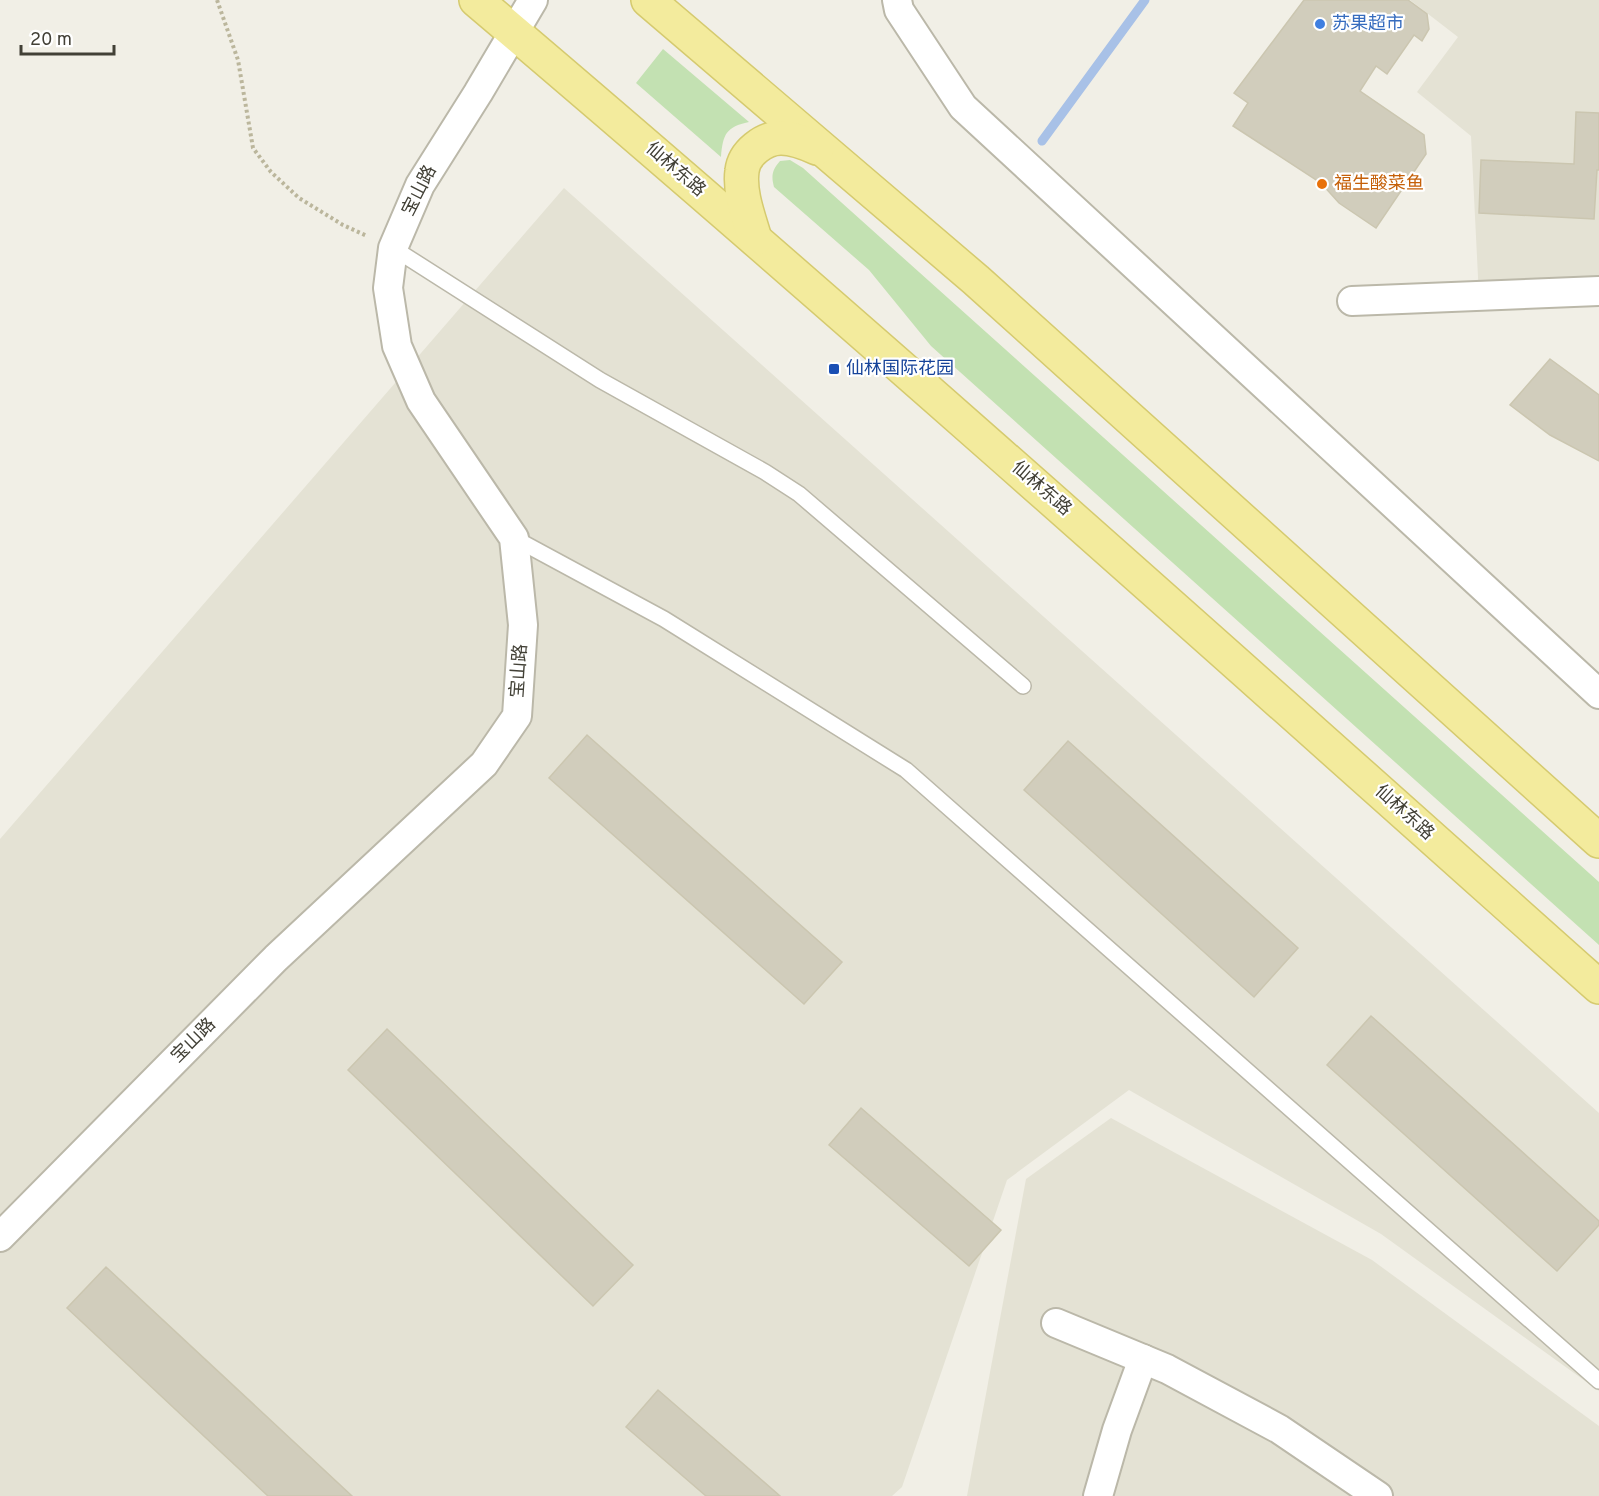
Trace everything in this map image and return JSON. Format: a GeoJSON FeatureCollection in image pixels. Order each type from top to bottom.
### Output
{"type":"FeatureCollection","features":[{"type":"Feature","properties":{"kind":"main road","name":"仙林东路"},"geometry":{"type":"LineString","coordinates":[[476,0],[1081,524],[1599,987]]}},
{"type":"Feature","properties":{"kind":"main road"},"geometry":{"type":"LineString","coordinates":[[648,0],[976,280],[1599,841]]}},
{"type":"Feature","properties":{"kind":"main road"},"geometry":{"type":"LineString","coordinates":[[754,239],[742,189],[742,170],[748,155],[761,144],[780,138],[800,141],[824,151]]}},
{"type":"Feature","properties":{"kind":"street","name":"宝山路"},"geometry":{"type":"LineString","coordinates":[[0,1237],[276,958],[484,764],[518,716],[524,625],[514,538],[421,401],[397,346],[388,288],[393,248],[420,185],[533,0]]}},
{"type":"Feature","properties":{"kind":"street"},"geometry":{"type":"LineString","coordinates":[[897,0],[899,10],[909,27],[963,107],[1599,694]]}},
{"type":"Feature","properties":{"kind":"street"},"geometry":{"type":"LineString","coordinates":[[1352,301],[1599,291]]}},
{"type":"Feature","properties":{"kind":"street"},"geometry":{"type":"LineString","coordinates":[[1056,1323],[1167,1369],[1279,1429],[1378,1496]]}},
{"type":"Feature","properties":{"kind":"street"},"geometry":{"type":"LineString","coordinates":[[1098,1496],[1117,1430],[1143,1359]]}},
{"type":"Feature","properties":{"kind":"lane"},"geometry":{"type":"LineString","coordinates":[[393,248],[600,380],[765,472],[799,494],[1023,686]]}},
{"type":"Feature","properties":{"kind":"lane"},"geometry":{"type":"LineString","coordinates":[[514,538],[664,619],[906,770],[1599,1381]]}},
{"type":"Feature","properties":{"kind":"path"},"geometry":{"type":"LineString","coordinates":[[217,0],[238,60],[253,148],[271,172],[299,198],[343,225],[393,248]]}},
{"type":"Feature","properties":{"kind":"shaded area"},"geometry":{"type":"Polygon","coordinates":[[[1410,0],[1599,0],[1599,292],[1479,297],[1471,136],[1417,92],[1458,37],[1410,0]]]}},
{"type":"Feature","properties":{"kind":"shaded area"},"geometry":{"type":"Polygon","coordinates":[[[564,188],[1599,1113],[1599,1391],[1381,1234],[1129,1090],[1007,1180],[902,1487],[892,1496],[0,1496],[0,839],[564,188]]]}},
{"type":"Feature","properties":{"kind":"shaded area"},"geometry":{"type":"Polygon","coordinates":[[[1111,1118],[1372,1260],[1599,1426],[1599,1496],[967,1496],[1026,1179],[1111,1118]]]}},
{"type":"Feature","properties":{"kind":"green space"},"geometry":{"type":"Polygon","coordinates":[[[663,49],[749,122],[735,126],[727,133],[721,157],[636,83],[663,49]]]}},
{"type":"Feature","properties":{"kind":"green space"},"geometry":{"type":"Polygon","coordinates":[[[790,160],[803,168],[1599,882],[1599,945],[931,346],[869,270],[774,187],[772,176],[775,167],[780,161],[790,160]]]}},
{"type":"Feature","properties":{"kind":"building"},"geometry":{"type":"Polygon","coordinates":[[[1304,0],[1408,0],[1427,14],[1429,29],[1422,41],[1414,35],[1387,74],[1376,66],[1360,91],[1424,135],[1426,154],[1376,228],[1339,203],[1321,183],[1233,126],[1248,103],[1234,93],[1304,0]]]}},
{"type":"Feature","properties":{"kind":"building"},"geometry":{"type":"Polygon","coordinates":[[[1576,112],[1599,113],[1599,170],[1597,170],[1594,219],[1479,213],[1481,160],[1574,164],[1576,112]]]}},
{"type":"Feature","properties":{"kind":"building"},"geometry":{"type":"Polygon","coordinates":[[[1550,359],[1599,395],[1599,461],[1550,435],[1510,405],[1550,359]]]}},
{"type":"Feature","properties":{"kind":"building"},"geometry":{"type":"Polygon","coordinates":[[[587,735],[842,962],[804,1004],[549,778],[587,735]]]}},
{"type":"Feature","properties":{"kind":"building"},"geometry":{"type":"Polygon","coordinates":[[[1068,741],[1298,948],[1254,997],[1024,790],[1068,741]]]}},
{"type":"Feature","properties":{"kind":"building"},"geometry":{"type":"Polygon","coordinates":[[[1371,1016],[1599,1221],[1599,1225],[1557,1271],[1327,1065],[1371,1016]]]}},
{"type":"Feature","properties":{"kind":"building"},"geometry":{"type":"Polygon","coordinates":[[[387,1029],[633,1265],[593,1306],[348,1070],[387,1029]]]}},
{"type":"Feature","properties":{"kind":"building"},"geometry":{"type":"Polygon","coordinates":[[[861,1108],[1001,1230],[969,1266],[829,1145],[861,1108]]]}},
{"type":"Feature","properties":{"kind":"building"},"geometry":{"type":"Polygon","coordinates":[[[106,1267],[352,1496],[268,1496],[67,1308],[106,1267]]]}},
{"type":"Feature","properties":{"kind":"building"},"geometry":{"type":"Polygon","coordinates":[[[658,1390],[780,1496],[706,1496],[626,1427],[658,1390]]]}},
{"type":"Feature","properties":{"kind":"waterway"},"geometry":{"type":"LineString","coordinates":[[1042,141],[1145,0]]}},
{"type":"Feature","properties":{"kind":"place","name":"苏果超市"},"geometry":{"type":"Point","coordinates":[1320,24]}},
{"type":"Feature","properties":{"kind":"place","name":"福生酸菜鱼"},"geometry":{"type":"Point","coordinates":[1322,184]}},
{"type":"Feature","properties":{"kind":"place","name":"仙林国际花园"},"geometry":{"type":"Point","coordinates":[834,369]}}]}
